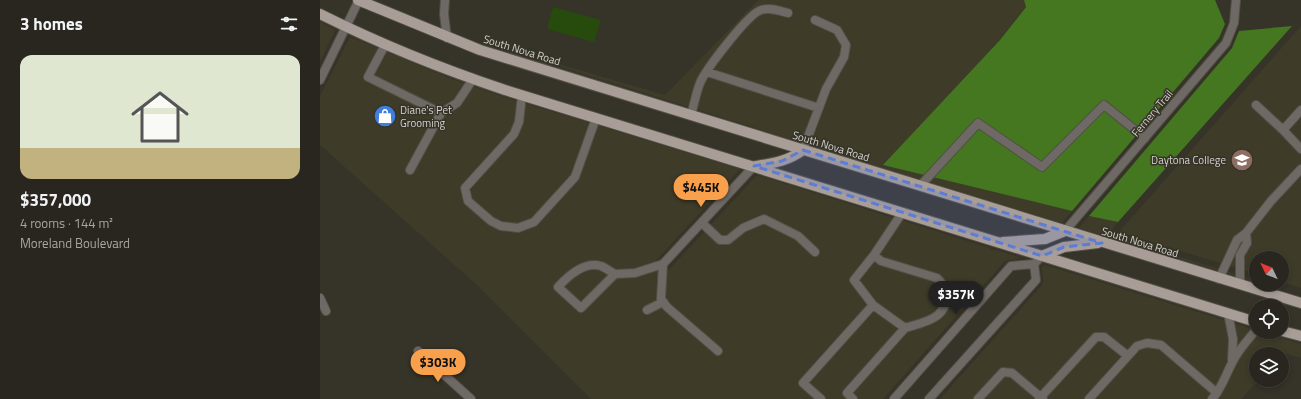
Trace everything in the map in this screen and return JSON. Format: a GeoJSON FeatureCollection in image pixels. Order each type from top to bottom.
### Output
{"type":"FeatureCollection","features":[{"type":"Feature","properties":{"kind":"main road","name":"South Nova Road"},"geometry":{"type":"LineString","coordinates":[[358,0],[447,38],[480,50],[1219,279],[1301,303]]}},
{"type":"Feature","properties":{"kind":"main road"},"geometry":{"type":"LineString","coordinates":[[320,14],[385,44],[473,79],[1249,320]]}},
{"type":"Feature","properties":{"kind":"main road"},"geometry":{"type":"LineString","coordinates":[[754,166],[792,158],[803,150]]}},
{"type":"Feature","properties":{"kind":"main road"},"geometry":{"type":"LineString","coordinates":[[997,242],[1045,239],[1065,231]]}},
{"type":"Feature","properties":{"kind":"main road"},"geometry":{"type":"LineString","coordinates":[[1042,256],[1064,247],[1102,242]]}},
{"type":"Feature","properties":{"kind":"main road"},"geometry":{"type":"LineString","coordinates":[[1289,333],[1301,336]]}},
{"type":"Feature","properties":{"kind":"street"},"geometry":{"type":"LineString","coordinates":[[320,80],[358,0]]}},
{"type":"Feature","properties":{"kind":"street"},"geometry":{"type":"LineString","coordinates":[[445,0],[444,14],[447,38]]}},
{"type":"Feature","properties":{"kind":"street","name":"Fernery Trail"},"geometry":{"type":"LineString","coordinates":[[1065,231],[1226,43],[1234,23],[1236,0]]}},
{"type":"Feature","properties":{"kind":"street"},"geometry":{"type":"LineString","coordinates":[[691,115],[701,81],[721,50],[752,17],[760,10],[772,9],[788,13]]}},
{"type":"Feature","properties":{"kind":"street"},"geometry":{"type":"LineString","coordinates":[[803,150],[826,90],[844,57],[846,45],[837,30],[815,20]]}},
{"type":"Feature","properties":{"kind":"street"},"geometry":{"type":"LineString","coordinates":[[385,44],[368,77],[441,113]]}},
{"type":"Feature","properties":{"kind":"street"},"geometry":{"type":"LineString","coordinates":[[707,72],[819,108]]}},
{"type":"Feature","properties":{"kind":"street"},"geometry":{"type":"LineString","coordinates":[[410,170],[441,113],[457,103],[473,79]]}},
{"type":"Feature","properties":{"kind":"street"},"geometry":{"type":"LineString","coordinates":[[522,95],[519,122],[514,134],[465,188],[468,201],[491,221],[500,226],[518,228],[534,222],[575,177],[596,118]]}},
{"type":"Feature","properties":{"kind":"street"},"geometry":{"type":"LineString","coordinates":[[920,186],[978,122],[1042,166],[1104,105],[1145,138]]}},
{"type":"Feature","properties":{"kind":"street"},"geometry":{"type":"LineString","coordinates":[[1256,105],[1301,149]]}},
{"type":"Feature","properties":{"kind":"street"},"geometry":{"type":"LineString","coordinates":[[1283,130],[1301,110]]}},
{"type":"Feature","properties":{"kind":"street"},"geometry":{"type":"LineString","coordinates":[[615,274],[582,308],[558,288],[570,274],[592,266],[602,266],[615,274],[635,273],[663,264],[754,166]]}},
{"type":"Feature","properties":{"kind":"street"},"geometry":{"type":"LineString","coordinates":[[1219,279],[1237,240],[1246,233],[1270,202],[1301,168]]}},
{"type":"Feature","properties":{"kind":"street"},"geometry":{"type":"LineString","coordinates":[[902,213],[874,256],[854,280],[872,305],[905,328]]}},
{"type":"Feature","properties":{"kind":"street"},"geometry":{"type":"LineString","coordinates":[[702,223],[720,240],[728,240],[743,228],[764,220],[798,236],[814,252]]}},
{"type":"Feature","properties":{"kind":"street"},"geometry":{"type":"LineString","coordinates":[[1240,284],[1240,255],[1247,243],[1246,233]]}},
{"type":"Feature","properties":{"kind":"street"},"geometry":{"type":"LineString","coordinates":[[847,397],[905,328],[938,316],[948,299],[948,290],[936,278],[881,261],[874,256]]}},
{"type":"Feature","properties":{"kind":"street"},"geometry":{"type":"LineString","coordinates":[[894,399],[1011,266],[1034,264],[1042,256]]}},
{"type":"Feature","properties":{"kind":"street"},"geometry":{"type":"LineString","coordinates":[[663,264],[661,298],[718,351]]}},
{"type":"Feature","properties":{"kind":"street"},"geometry":{"type":"LineString","coordinates":[[929,399],[1036,280],[1034,264]]}},
{"type":"Feature","properties":{"kind":"street"},"geometry":{"type":"LineString","coordinates":[[320,298],[326,311]]}},
{"type":"Feature","properties":{"kind":"street"},"geometry":{"type":"LineString","coordinates":[[647,310],[664,302]]}},
{"type":"Feature","properties":{"kind":"street"},"geometry":{"type":"LineString","coordinates":[[821,399],[803,383],[872,305]]}},
{"type":"Feature","properties":{"kind":"street"},"geometry":{"type":"LineString","coordinates":[[1228,314],[1233,339],[1232,363]]}},
{"type":"Feature","properties":{"kind":"street"},"geometry":{"type":"LineString","coordinates":[[978,399],[1003,372],[1012,373],[1041,398],[1096,337],[1104,337],[1128,356]]}},
{"type":"Feature","properties":{"kind":"street"},"geometry":{"type":"LineString","coordinates":[[1088,399],[1137,346],[1147,343],[1161,345],[1215,396],[1224,383],[1240,348],[1249,338]]}},
{"type":"Feature","properties":{"kind":"street"},"geometry":{"type":"LineString","coordinates":[[418,351],[471,399]]}},
{"type":"Feature","properties":{"kind":"highlighted area"},"geometry":{"type":"Polygon","coordinates":[[[803,150],[1102,243],[1064,247],[1042,256],[754,166],[782,161],[803,150]]]}},
{"type":"Feature","properties":{"kind":"shaded area"},"geometry":{"type":"Polygon","coordinates":[[[758,0],[1024,0],[1026,6],[1000,40],[884,165],[1072,211],[1062,223],[807,144],[804,140],[801,142],[469,38],[665,95],[758,0]]]}},
{"type":"Feature","properties":{"kind":"shaded area"},"geometry":{"type":"Polygon","coordinates":[[[320,22],[335,30],[320,62],[320,22]]]}},
{"type":"Feature","properties":{"kind":"shaded area","name":"Daytona College"},"geometry":{"type":"Polygon","coordinates":[[[1301,26],[1301,288],[1289,284],[1289,251],[1249,251],[1249,272],[1119,232],[1301,26]]]}},
{"type":"Feature","properties":{"kind":"shaded area"},"geometry":{"type":"Polygon","coordinates":[[[350,37],[449,78],[504,97],[740,169],[653,264],[664,275],[757,175],[990,248],[991,250],[997,250],[1022,258],[1005,261],[883,399],[591,399],[478,286],[320,145],[320,96],[350,37]]]}},
{"type":"Feature","properties":{"kind":"shaded area"},"geometry":{"type":"Polygon","coordinates":[[[1089,216],[1118,222],[1112,230],[1114,235],[1118,238],[1249,278],[1249,280],[1108,237],[1107,234],[1102,235],[1079,228],[1089,216]]]}},
{"type":"Feature","properties":{"kind":"shaded area"},"geometry":{"type":"Polygon","coordinates":[[[1045,265],[1249,328],[1249,339],[1285,339],[1301,344],[1301,358],[1289,354],[1289,347],[1249,347],[1249,387],[1252,387],[1241,399],[940,399],[1042,285],[1042,267],[1045,265]]]}},
{"type":"Feature","properties":{"kind":"green space"},"geometry":{"type":"Polygon","coordinates":[[[1024,0],[1215,0],[1225,24],[1219,38],[1072,211],[883,165],[1000,40],[1026,7],[1024,0]]]}},
{"type":"Feature","properties":{"kind":"green space"},"geometry":{"type":"Polygon","coordinates":[[[553,7],[601,20],[594,42],[547,29],[553,7]]]}},
{"type":"Feature","properties":{"kind":"green space"},"geometry":{"type":"Polygon","coordinates":[[[1292,26],[1118,222],[1089,216],[1232,48],[1239,31],[1292,26]]]}},
{"type":"Feature","properties":{"kind":"place","name":"Diane's Pet Grooming"},"geometry":{"type":"Point","coordinates":[385,116]}},
{"type":"Feature","properties":{"kind":"place","name":"Daytona College"},"geometry":{"type":"Point","coordinates":[1242,160]}}]}
